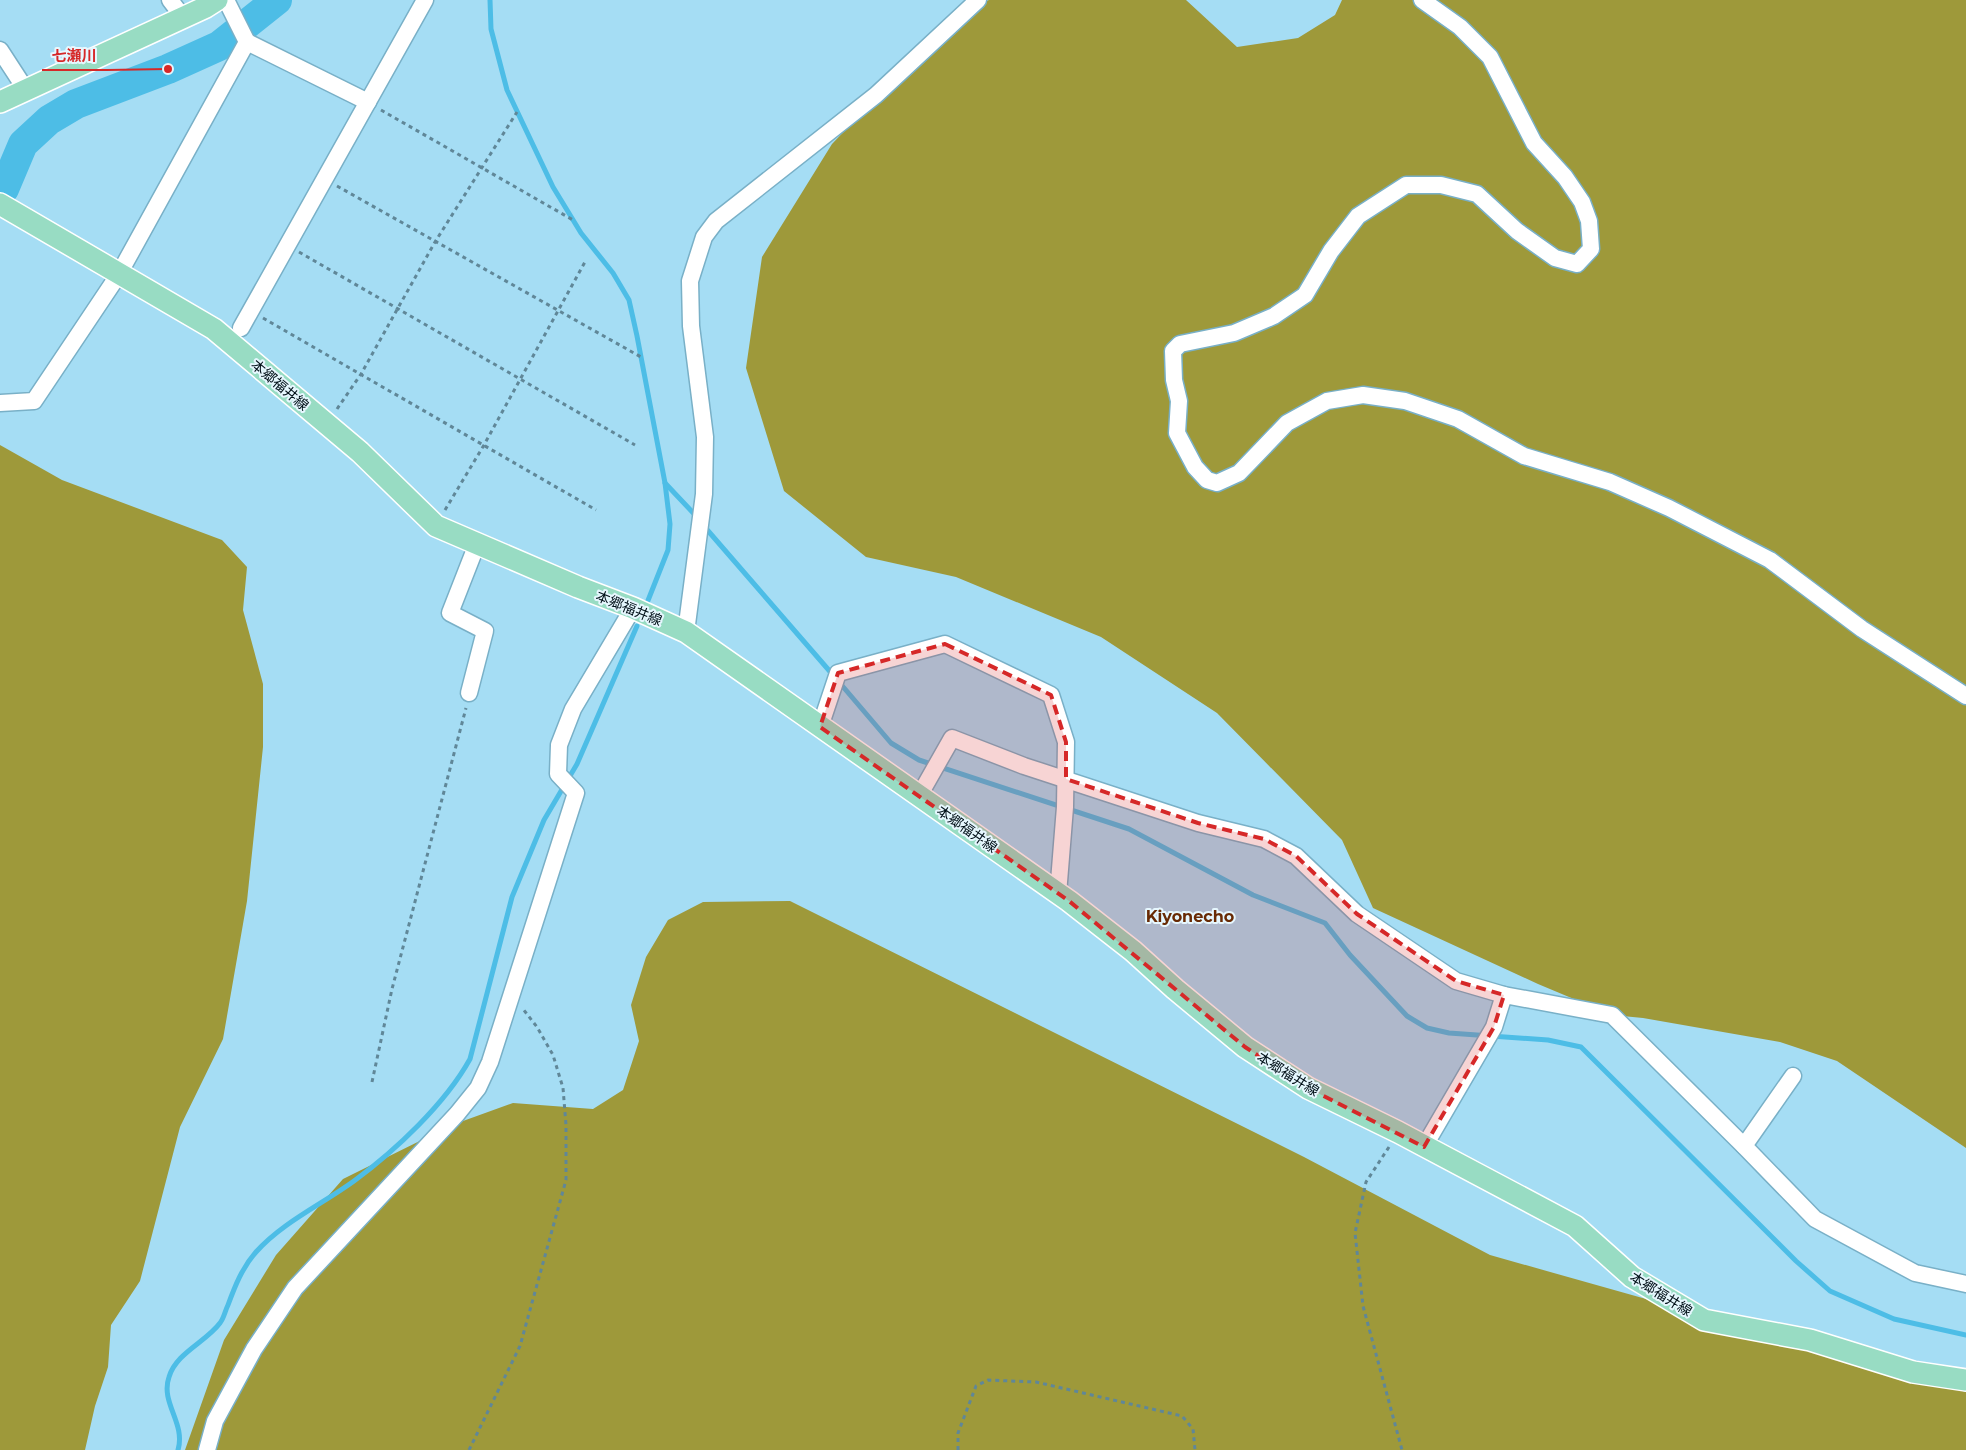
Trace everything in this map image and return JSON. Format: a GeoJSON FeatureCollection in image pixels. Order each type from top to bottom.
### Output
{"type":"FeatureCollection","features":[{"type":"Feature","properties":{"kind":"main road"},"geometry":{"type":"LineString","coordinates":[[0,102],[216,0]]}},
{"type":"Feature","properties":{"kind":"main road","name":"本郷福井線"},"geometry":{"type":"LineString","coordinates":[[0,204],[214,329],[360,452],[436,526],[686,632],[1058,894],[1133,951],[1175,989],[1245,1047],[1308,1088],[1398,1132],[1575,1226],[1632,1277],[1704,1320],[1810,1340],[1913,1372],[1966,1380]]}},
{"type":"Feature","properties":{"kind":"street"},"geometry":{"type":"LineString","coordinates":[[170,0],[183,17]]}},
{"type":"Feature","properties":{"kind":"street"},"geometry":{"type":"LineString","coordinates":[[226,0],[246,42],[368,102]]}},
{"type":"Feature","properties":{"kind":"street"},"geometry":{"type":"LineString","coordinates":[[241,328],[425,0]]}},
{"type":"Feature","properties":{"kind":"street"},"geometry":{"type":"LineString","coordinates":[[686,632],[704,494],[704,437],[691,326],[690,282],[704,236],[716,221],[876,94],[978,0]]}},
{"type":"Feature","properties":{"kind":"street"},"geometry":{"type":"LineString","coordinates":[[1422,0],[1460,27],[1490,57],[1534,143],[1565,177],[1582,202],[1589,221],[1591,249],[1577,264],[1555,258],[1517,231],[1477,194],[1441,185],[1406,185],[1358,216],[1331,251],[1305,295],[1274,316],[1234,333],[1180,344],[1173,350],[1174,380],[1179,401],[1177,433],[1194,467],[1207,480],[1217,482],[1239,473],[1287,422],[1327,401],[1363,395],[1405,401],[1458,419],[1524,456],[1610,482],[1669,508],[1770,560],[1862,629],[1966,696]]}},
{"type":"Feature","properties":{"kind":"street"},"geometry":{"type":"LineString","coordinates":[[0,403],[34,401],[119,274],[246,42]]}},
{"type":"Feature","properties":{"kind":"street"},"geometry":{"type":"LineString","coordinates":[[0,50],[26,90]]}},
{"type":"Feature","properties":{"kind":"street"},"geometry":{"type":"LineString","coordinates":[[469,693],[485,631],[450,613],[477,544]]}},
{"type":"Feature","properties":{"kind":"street"},"geometry":{"type":"LineString","coordinates":[[207,1450],[215,1420],[254,1349],[295,1288],[478,1088],[490,1062],[576,793],[558,774],[559,745],[574,708],[632,608]]}},
{"type":"Feature","properties":{"kind":"street"},"geometry":{"type":"LineString","coordinates":[[820,727],[838,673],[945,644],[1051,695],[1066,742],[1065,807],[1058,894]]}},
{"type":"Feature","properties":{"kind":"street"},"geometry":{"type":"LineString","coordinates":[[919,796],[952,738],[1024,766],[1198,823],[1264,840],[1296,856],[1357,914],[1456,981],[1504,995],[1612,1015],[1744,1146],[1815,1220],[1915,1273],[1966,1284]]}},
{"type":"Feature","properties":{"kind":"street"},"geometry":{"type":"LineString","coordinates":[[1424,1147],[1494,1027],[1504,995]]}},
{"type":"Feature","properties":{"kind":"street"},"geometry":{"type":"LineString","coordinates":[[1744,1146],[1793,1076]]}},
{"type":"Feature","properties":{"kind":"path"},"geometry":{"type":"LineString","coordinates":[[368,102],[573,220]]}},
{"type":"Feature","properties":{"kind":"path"},"geometry":{"type":"LineString","coordinates":[[327,424],[361,374],[435,242],[517,112]]}},
{"type":"Feature","properties":{"kind":"path"},"geometry":{"type":"LineString","coordinates":[[324,179],[641,357]]}},
{"type":"Feature","properties":{"kind":"path"},"geometry":{"type":"LineString","coordinates":[[287,245],[635,445]]}},
{"type":"Feature","properties":{"kind":"path"},"geometry":{"type":"LineString","coordinates":[[436,526],[484,445],[586,260]]}},
{"type":"Feature","properties":{"kind":"path"},"geometry":{"type":"LineString","coordinates":[[250,310],[596,510]]}},
{"type":"Feature","properties":{"kind":"path"},"geometry":{"type":"LineString","coordinates":[[372,1082],[392,989],[469,693]]}},
{"type":"Feature","properties":{"kind":"path"},"geometry":{"type":"LineString","coordinates":[[469,1450],[520,1346],[566,1180],[566,1125],[563,1088],[553,1055],[537,1028],[512,995]]}},
{"type":"Feature","properties":{"kind":"path"},"geometry":{"type":"LineString","coordinates":[[1398,1132],[1366,1182],[1355,1233],[1363,1306],[1402,1450]]}},
{"type":"Feature","properties":{"kind":"path"},"geometry":{"type":"LineString","coordinates":[[958,1450],[958,1433],[976,1386],[988,1380],[1036,1382],[1182,1416],[1193,1429],[1195,1450]]}},
{"type":"Feature","properties":{"kind":"highlighted area"},"geometry":{"type":"Polygon","coordinates":[[[945,644],[1051,695],[1066,742],[1066,779],[1198,823],[1264,839],[1296,856],[1357,914],[1456,981],[1504,995],[1494,1027],[1424,1147],[1308,1088],[1245,1047],[1069,901],[820,727],[838,673],[945,644]]]}},
{"type":"Feature","properties":{"kind":"shaded area"},"geometry":{"type":"Polygon","coordinates":[[[989,0],[1186,0],[1237,47],[1298,38],[1335,15],[1342,0],[1966,0],[1966,1148],[1837,1061],[1780,1042],[1643,1018],[1612,1015],[1538,984],[1373,908],[1342,840],[1217,713],[1101,637],[956,577],[866,557],[784,491],[746,368],[762,257],[832,144],[956,14],[989,0]]]}},
{"type":"Feature","properties":{"kind":"shaded area"},"geometry":{"type":"Polygon","coordinates":[[[0,445],[62,480],[222,540],[247,567],[243,610],[263,684],[263,747],[247,901],[223,1039],[180,1127],[140,1281],[111,1325],[108,1367],[95,1406],[85,1450],[0,1450],[0,445]]]}},
{"type":"Feature","properties":{"kind":"shaded area"},"geometry":{"type":"Polygon","coordinates":[[[790,901],[1304,1157],[1490,1255],[1894,1369],[1966,1392],[1966,1450],[185,1450],[224,1340],[276,1255],[343,1179],[452,1125],[513,1103],[593,1109],[623,1090],[639,1041],[631,1005],[646,957],[668,920],[703,902],[790,901]]]}},
{"type":"Feature","properties":{"kind":"waterway"},"geometry":{"type":"LineString","coordinates":[[4,189],[23,144],[49,120],[76,104],[168,69],[219,46],[277,0]]}},
{"type":"Feature","properties":{"kind":"waterway"},"geometry":{"type":"LineString","coordinates":[[490,0],[491,29],[507,90],[553,187],[581,233],[613,273],[629,300],[665,483],[670,524],[668,550],[645,608]]}},
{"type":"Feature","properties":{"kind":"waterway"},"geometry":{"type":"LineString","coordinates":[[665,483],[698,518]]}},
{"type":"Feature","properties":{"kind":"waterway"},"geometry":{"type":"LineString","coordinates":[[703,525],[833,675]]}},
{"type":"Feature","properties":{"kind":"waterway"},"geometry":{"type":"LineString","coordinates":[[178,1450],[179,1431],[168,1396],[167,1386],[169,1377],[178,1361],[214,1330],[221,1321],[239,1277],[251,1258],[278,1232],[354,1181],[403,1141],[447,1093],[470,1059],[512,897],[544,820],[577,764],[637,626]]}},
{"type":"Feature","properties":{"kind":"waterway"},"geometry":{"type":"LineString","coordinates":[[839,682],[891,743],[919,760],[1129,829],[1253,895],[1325,923],[1350,955],[1407,1016],[1427,1028],[1449,1033],[1548,1040],[1581,1047],[1796,1261],[1830,1291],[1894,1319],[1966,1335]]}},
{"type":"Feature","properties":{"kind":"place","name":"七瀬川"},"geometry":{"type":"Point","coordinates":[168,69]}},
{"type":"Feature","properties":{"kind":"district","name":"Kiyonecho"},"geometry":{"type":"Point","coordinates":[1190,916]}}]}
